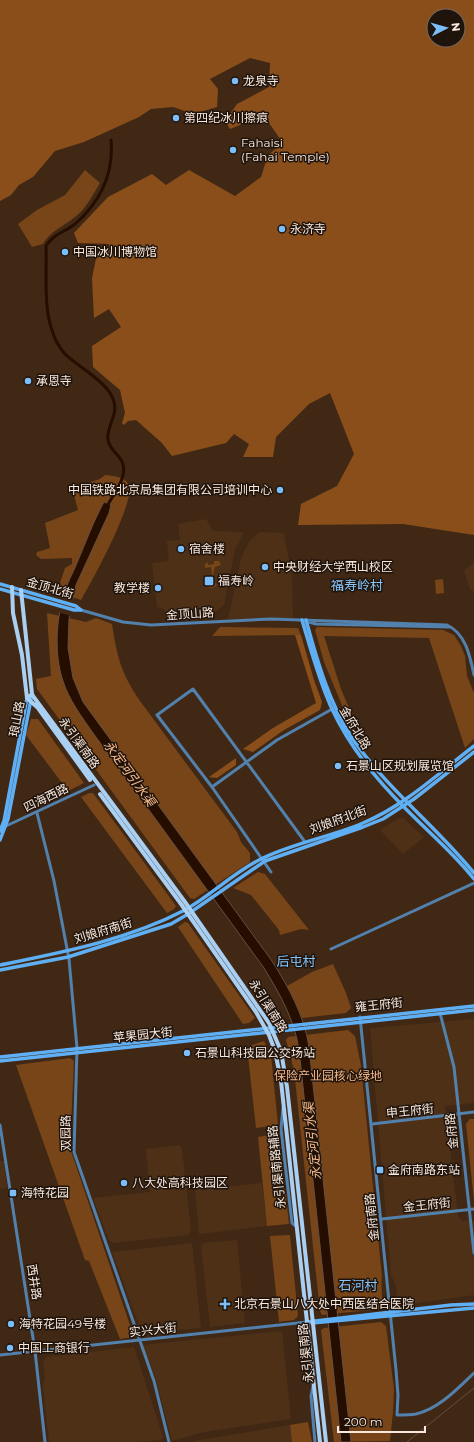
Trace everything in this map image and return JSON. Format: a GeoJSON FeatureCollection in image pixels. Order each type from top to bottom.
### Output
{"type":"FeatureCollection","features":[{"type":"Feature","properties":{"kind":"main road","name":"金顶北街"},"geometry":{"type":"LineString","coordinates":[[0,584],[12,590]]}},
{"type":"Feature","properties":{"kind":"main road","name":"金顶北街"},"geometry":{"type":"LineString","coordinates":[[0,589],[12,590],[57,600],[74,605],[81,610]]}},
{"type":"Feature","properties":{"kind":"main road","name":"永引渠南路"},"geometry":{"type":"LineString","coordinates":[[12,590],[14,622],[22,655],[29,699],[188,911],[266,1030],[278,1066],[284,1103],[320,1442]]}},
{"type":"Feature","properties":{"kind":"main road","name":"金顶北街"},"geometry":{"type":"LineString","coordinates":[[21,592],[56,605],[73,610],[81,610]]}},
{"type":"Feature","properties":{"kind":"main road"},"geometry":{"type":"LineString","coordinates":[[21,592],[32,694],[29,699]]}},
{"type":"Feature","properties":{"kind":"main road","name":"金府北路"},"geometry":{"type":"LineString","coordinates":[[305,621],[334,708],[358,752],[403,807],[441,843],[474,879]]}},
{"type":"Feature","properties":{"kind":"main road","name":"永引渠南路"},"geometry":{"type":"LineString","coordinates":[[32,694],[273,1029],[284,1066],[326,1442]]}},
{"type":"Feature","properties":{"kind":"main road","name":"琅山路"},"geometry":{"type":"LineString","coordinates":[[0,840],[6,826],[29,699]]}},
{"type":"Feature","properties":{"kind":"main road","name":"琅山路"},"geometry":{"type":"LineString","coordinates":[[0,831],[4,820],[29,699]]}},
{"type":"Feature","properties":{"kind":"main road","name":"金府北路"},"geometry":{"type":"LineString","coordinates":[[334,708],[352,737],[375,769],[474,873]]}},
{"type":"Feature","properties":{"kind":"main road","name":"刘娘府北街"},"geometry":{"type":"LineString","coordinates":[[188,911],[263,860],[305,842],[364,823],[404,799],[474,746]]}},
{"type":"Feature","properties":{"kind":"main road","name":"刘娘府北街"},"geometry":{"type":"LineString","coordinates":[[263,860],[370,825],[403,807],[474,752]]}},
{"type":"Feature","properties":{"kind":"main road","name":"刘娘府南街"},"geometry":{"type":"LineString","coordinates":[[0,965],[67,952],[152,926],[188,911]]}},
{"type":"Feature","properties":{"kind":"main road","name":"刘娘府南街"},"geometry":{"type":"LineString","coordinates":[[0,970],[68,957],[157,930],[188,911]]}},
{"type":"Feature","properties":{"kind":"main road","name":"雍王府街"},"geometry":{"type":"LineString","coordinates":[[287,1028],[311,1028],[474,1006]]}},
{"type":"Feature","properties":{"kind":"main road","name":"雍王府街"},"geometry":{"type":"LineString","coordinates":[[287,1028],[310,1023],[360,1017],[474,1010]]}},
{"type":"Feature","properties":{"kind":"main road","name":"苹果园大街"},"geometry":{"type":"LineString","coordinates":[[0,1057],[287,1028]]}},
{"type":"Feature","properties":{"kind":"main road","name":"苹果园大街"},"geometry":{"type":"LineString","coordinates":[[0,1061],[77,1050]]}},
{"type":"Feature","properties":{"kind":"main road"},"geometry":{"type":"LineString","coordinates":[[391,1314],[451,1305],[474,1304]]}},
{"type":"Feature","properties":{"kind":"main road"},"geometry":{"type":"LineString","coordinates":[[307,1322],[474,1308]]}},
{"type":"Feature","properties":{"kind":"street","name":"金顶山路"},"geometry":{"type":"LineString","coordinates":[[81,610],[123,622],[151,625],[250,620],[451,627],[459,634],[466,644],[474,675]]}},
{"type":"Feature","properties":{"kind":"street"},"geometry":{"type":"LineString","coordinates":[[271,872],[212,787],[157,715],[192,689],[305,842]]}},
{"type":"Feature","properties":{"kind":"street"},"geometry":{"type":"LineString","coordinates":[[212,787],[289,733],[334,708]]}},
{"type":"Feature","properties":{"kind":"street","name":"四海西路"},"geometry":{"type":"LineString","coordinates":[[6,826],[37,813],[94,785]]}},
{"type":"Feature","properties":{"kind":"street","name":"双园路"},"geometry":{"type":"LineString","coordinates":[[37,813],[54,881],[68,957],[77,1050],[74,1152],[154,1381],[170,1442]]}},
{"type":"Feature","properties":{"kind":"street"},"geometry":{"type":"LineString","coordinates":[[331,949],[474,883]]}},
{"type":"Feature","properties":{"kind":"street","name":"金府路"},"geometry":{"type":"LineString","coordinates":[[439,1011],[454,1067],[474,1254]]}},
{"type":"Feature","properties":{"kind":"street","name":"金府南路"},"geometry":{"type":"LineString","coordinates":[[360,1017],[391,1314],[398,1395],[397,1415],[415,1414],[428,1410],[451,1394],[474,1372]]}},
{"type":"Feature","properties":{"kind":"street","name":"申王府街"},"geometry":{"type":"LineString","coordinates":[[372,1124],[474,1112]]}},
{"type":"Feature","properties":{"kind":"street","name":"西井路"},"geometry":{"type":"LineString","coordinates":[[0,1125],[35,1352],[45,1442]]}},
{"type":"Feature","properties":{"kind":"street","name":"金王府街"},"geometry":{"type":"LineString","coordinates":[[382,1219],[474,1209]]}},
{"type":"Feature","properties":{"kind":"street","name":"实兴大街"},"geometry":{"type":"LineString","coordinates":[[0,1355],[307,1322]]}},
{"type":"Feature","properties":{"kind":"street"},"geometry":{"type":"LineString","coordinates":[[313,1382],[311,1396],[315,1442]]}},
{"type":"Feature","properties":{"kind":"street"},"geometry":{"type":"LineString","coordinates":[[313,1418],[318,1423]]}},
{"type":"Feature","properties":{"kind":"shaded area"},"geometry":{"type":"Polygon","coordinates":[[[0,0],[474,0],[474,535],[403,524],[298,525],[301,504],[337,486],[354,454],[330,393],[309,404],[276,437],[273,457],[243,457],[249,444],[234,434],[226,443],[172,456],[162,443],[136,420],[128,421],[124,425],[122,423],[125,413],[120,390],[93,367],[92,346],[121,327],[109,309],[94,318],[92,278],[97,254],[109,251],[109,244],[78,243],[74,233],[108,197],[152,174],[166,185],[189,170],[235,196],[261,177],[268,155],[283,143],[269,123],[245,123],[230,129],[225,121],[237,104],[269,87],[270,63],[250,58],[210,79],[218,89],[217,107],[193,114],[173,107],[151,109],[139,117],[84,142],[55,151],[33,177],[19,185],[11,195],[0,201],[0,0]]]}},
{"type":"Feature","properties":{"kind":"shaded area"},"geometry":{"type":"Polygon","coordinates":[[[206,519],[213,531],[242,532],[243,534],[235,549],[224,605],[215,612],[165,618],[164,609],[157,607],[152,563],[169,561],[167,541],[180,540],[178,524],[206,519]]]}},
{"type":"Feature","properties":{"kind":"shaded area","name":"中央财经大学西山校区"},"geometry":{"type":"Polygon","coordinates":[[[260,532],[284,533],[292,576],[293,618],[228,619],[241,558],[250,540],[260,532]]]}},
{"type":"Feature","properties":{"kind":"shaded area"},"geometry":{"type":"Polygon","coordinates":[[[474,563],[474,592],[470,589],[464,570],[474,563]]]}},
{"type":"Feature","properties":{"kind":"shaded area"},"geometry":{"type":"Polygon","coordinates":[[[295,635],[301,635],[322,702],[320,710],[284,730],[253,752],[243,749],[273,728],[316,703],[295,635]]]}},
{"type":"Feature","properties":{"kind":"shaded area"},"geometry":{"type":"Polygon","coordinates":[[[236,758],[236,765],[217,778],[209,777],[236,758]]]}},
{"type":"Feature","properties":{"kind":"shaded area"},"geometry":{"type":"Polygon","coordinates":[[[403,818],[424,837],[403,854],[380,830],[398,819],[403,818]]]}},
{"type":"Feature","properties":{"kind":"shaded area"},"geometry":{"type":"Polygon","coordinates":[[[474,1019],[474,1103],[445,1106],[458,1216],[462,1221],[474,1220],[474,1295],[398,1306],[396,1286],[391,1275],[370,1028],[474,1019]]]}},
{"type":"Feature","properties":{"kind":"shaded area"},"geometry":{"type":"Polygon","coordinates":[[[180,1145],[182,1149],[191,1231],[188,1235],[113,1243],[109,1240],[93,1198],[150,1192],[146,1149],[180,1145]]]}},
{"type":"Feature","properties":{"kind":"shaded area"},"geometry":{"type":"Polygon","coordinates":[[[0,1161],[4,1161],[7,1188],[0,1189],[0,1161]]]}},
{"type":"Feature","properties":{"kind":"shaded area"},"geometry":{"type":"Polygon","coordinates":[[[262,1183],[267,1226],[199,1234],[195,1190],[262,1183]]]}},
{"type":"Feature","properties":{"kind":"shaded area"},"geometry":{"type":"Polygon","coordinates":[[[237,1240],[245,1323],[210,1327],[201,1246],[204,1243],[237,1240]]]}},
{"type":"Feature","properties":{"kind":"shaded area"},"geometry":{"type":"Polygon","coordinates":[[[192,1243],[201,1328],[142,1333],[112,1252],[192,1243]]]}},
{"type":"Feature","properties":{"kind":"shaded area"},"geometry":{"type":"Polygon","coordinates":[[[282,1331],[291,1419],[204,1432],[172,1441],[155,1376],[142,1345],[282,1331]]]}},
{"type":"Feature","properties":{"kind":"shaded area"},"geometry":{"type":"Polygon","coordinates":[[[134,1347],[163,1437],[161,1440],[138,1442],[49,1442],[43,1386],[45,1378],[43,1362],[47,1357],[134,1347]]]}},
{"type":"Feature","properties":{"kind":"shaded area"},"geometry":{"type":"Polygon","coordinates":[[[290,1425],[292,1442],[194,1442],[194,1441],[290,1425]]]}},
{"type":"Feature","properties":{"kind":"green space"},"geometry":{"type":"Polygon","coordinates":[[[85,170],[100,183],[88,203],[76,216],[52,233],[43,244],[32,247],[18,224],[37,210],[65,195],[85,170]]]}},
{"type":"Feature","properties":{"kind":"green space"},"geometry":{"type":"Polygon","coordinates":[[[105,475],[118,477],[125,480],[129,485],[129,494],[126,508],[111,542],[81,600],[57,592],[65,568],[72,564],[72,558],[41,559],[36,555],[37,552],[50,548],[45,523],[78,510],[72,488],[100,479],[105,475]]]}},
{"type":"Feature","properties":{"kind":"green space"},"geometry":{"type":"Polygon","coordinates":[[[214,561],[219,561],[221,565],[215,567],[212,579],[211,567],[205,568],[205,564],[208,562],[208,565],[214,564],[214,561]]]}},
{"type":"Feature","properties":{"kind":"green space"},"geometry":{"type":"Polygon","coordinates":[[[443,579],[444,593],[436,594],[435,580],[443,579]]]}},
{"type":"Feature","properties":{"kind":"green space"},"geometry":{"type":"Polygon","coordinates":[[[212,580],[215,580],[214,583],[217,584],[215,587],[210,588],[207,586],[213,585],[212,580]]]}},
{"type":"Feature","properties":{"kind":"green space"},"geometry":{"type":"Polygon","coordinates":[[[47,613],[86,622],[96,618],[112,624],[118,655],[128,682],[140,701],[237,832],[241,842],[250,853],[250,862],[194,899],[190,898],[37,689],[36,679],[51,676],[47,613]]]}},
{"type":"Feature","properties":{"kind":"green space"},"geometry":{"type":"Polygon","coordinates":[[[220,627],[298,628],[301,635],[212,636],[220,627]]]}},
{"type":"Feature","properties":{"kind":"green space"},"geometry":{"type":"Polygon","coordinates":[[[317,627],[443,630],[454,635],[465,656],[467,676],[474,693],[474,739],[465,748],[429,638],[324,636],[341,689],[349,708],[344,710],[324,662],[315,630],[317,627]]]}},
{"type":"Feature","properties":{"kind":"green space"},"geometry":{"type":"Polygon","coordinates":[[[31,719],[38,719],[84,783],[68,791],[26,735],[31,719]]]}},
{"type":"Feature","properties":{"kind":"green space"},"geometry":{"type":"Polygon","coordinates":[[[89,793],[93,793],[176,906],[174,909],[167,913],[81,797],[89,793]]]}},
{"type":"Feature","properties":{"kind":"green space"},"geometry":{"type":"Polygon","coordinates":[[[258,872],[265,874],[309,930],[301,929],[280,935],[279,930],[251,895],[233,888],[258,872]]]}},
{"type":"Feature","properties":{"kind":"green space"},"geometry":{"type":"Polygon","coordinates":[[[185,922],[188,923],[255,1018],[249,1023],[243,1024],[178,927],[185,922]]]}},
{"type":"Feature","properties":{"kind":"green space"},"geometry":{"type":"Polygon","coordinates":[[[333,964],[351,1008],[346,1013],[302,1018],[287,986],[312,972],[333,964]]]}},
{"type":"Feature","properties":{"kind":"green space","name":"保险产业园核心绿地"},"geometry":{"type":"Polygon","coordinates":[[[348,1030],[355,1036],[361,1066],[382,1277],[382,1302],[379,1309],[322,1315],[320,1311],[294,1070],[286,1040],[288,1037],[348,1030]]]}},
{"type":"Feature","properties":{"kind":"green space"},"geometry":{"type":"Polygon","coordinates":[[[264,1041],[271,1055],[278,1125],[256,1128],[247,1047],[264,1041]]]}},
{"type":"Feature","properties":{"kind":"green space"},"geometry":{"type":"Polygon","coordinates":[[[70,1058],[74,1061],[70,1148],[134,1337],[120,1339],[89,1261],[85,1260],[16,1065],[70,1058]]]}},
{"type":"Feature","properties":{"kind":"green space"},"geometry":{"type":"Polygon","coordinates":[[[470,1119],[474,1119],[474,1201],[466,1124],[470,1119]]]}},
{"type":"Feature","properties":{"kind":"green space"},"geometry":{"type":"Polygon","coordinates":[[[276,1134],[279,1136],[289,1224],[267,1226],[258,1137],[276,1134]]]}},
{"type":"Feature","properties":{"kind":"green space"},"geometry":{"type":"Polygon","coordinates":[[[290,1235],[298,1316],[294,1320],[279,1322],[270,1236],[290,1235]]]}},
{"type":"Feature","properties":{"kind":"green space"},"geometry":{"type":"Polygon","coordinates":[[[381,1322],[386,1326],[394,1389],[390,1441],[334,1442],[321,1330],[324,1328],[381,1322]]]}},
{"type":"Feature","properties":{"kind":"green space"},"geometry":{"type":"Polygon","coordinates":[[[308,1422],[312,1442],[292,1442],[290,1425],[308,1422]]]}},
{"type":"Feature","properties":{"kind":"water"},"geometry":{"type":"Polygon","coordinates":[[[104,502],[111,505],[109,513],[76,585],[69,619],[68,648],[73,678],[83,702],[272,961],[300,1013],[309,1047],[351,1442],[341,1442],[299,1049],[294,1027],[281,997],[264,968],[80,715],[72,702],[60,671],[57,638],[61,604],[75,567],[104,502]]]}},
{"type":"Feature","properties":{"kind":"pier"},"geometry":{"type":"Polygon","coordinates":[[[62,595],[74,599],[71,616],[57,612],[62,595]]]}},
{"type":"Feature","properties":{"kind":"waterway","name":"永定河引水渠"},"geometry":{"type":"LineString","coordinates":[[107,506],[121,482],[124,469],[123,463],[111,447],[108,440],[115,407],[114,402],[106,388],[65,354],[55,338],[48,313],[46,290],[46,246],[52,239],[75,224],[99,196],[108,175],[111,140]]}},
{"type":"Feature","properties":{"kind":"waterway"},"geometry":{"type":"LineString","coordinates":[[407,1442],[474,1388]]}},
{"type":"Feature","properties":{"kind":"place","name":"龙泉寺"},"geometry":{"type":"Point","coordinates":[235,81]}},
{"type":"Feature","properties":{"kind":"place","name":"第四纪冰川擦痕"},"geometry":{"type":"Point","coordinates":[176,118]}},
{"type":"Feature","properties":{"kind":"place","name":"Fahaisi (Fahai Temple)"},"geometry":{"type":"Point","coordinates":[233,150]}},
{"type":"Feature","properties":{"kind":"place","name":"永济寺"},"geometry":{"type":"Point","coordinates":[282,229]}},
{"type":"Feature","properties":{"kind":"place","name":"中国冰川博物馆"},"geometry":{"type":"Point","coordinates":[65,252]}},
{"type":"Feature","properties":{"kind":"place","name":"承恩寺"},"geometry":{"type":"Point","coordinates":[28,381]}},
{"type":"Feature","properties":{"kind":"place","name":"中国铁路北京局集团有限公司培训中心"},"geometry":{"type":"Point","coordinates":[280,490]}},
{"type":"Feature","properties":{"kind":"place","name":"宿舍楼"},"geometry":{"type":"Point","coordinates":[181,549]}},
{"type":"Feature","properties":{"kind":"place","name":"中央财经大学西山校区"},"geometry":{"type":"Point","coordinates":[265,567]}},
{"type":"Feature","properties":{"kind":"place","name":"福寿岭"},"geometry":{"type":"Point","coordinates":[209,581]}},
{"type":"Feature","properties":{"kind":"place","name":"教学楼"},"geometry":{"type":"Point","coordinates":[158,588]}},
{"type":"Feature","properties":{"kind":"place","name":"石景山区规划展览馆"},"geometry":{"type":"Point","coordinates":[338,766]}},
{"type":"Feature","properties":{"kind":"place","name":"石景山科技园公交场站"},"geometry":{"type":"Point","coordinates":[187,1053]}},
{"type":"Feature","properties":{"kind":"place","name":"金府南路东站"},"geometry":{"type":"Point","coordinates":[380,1170]}},
{"type":"Feature","properties":{"kind":"place","name":"八大处高科技园区"},"geometry":{"type":"Point","coordinates":[124,1183]}},
{"type":"Feature","properties":{"kind":"place","name":"海特花园"},"geometry":{"type":"Point","coordinates":[13,1193]}},
{"type":"Feature","properties":{"kind":"place","name":"北京石景山八大处中西医结合医院"},"geometry":{"type":"Point","coordinates":[225,1304]}},
{"type":"Feature","properties":{"kind":"place","name":"海特花园49号楼"},"geometry":{"type":"Point","coordinates":[11,1324]}},
{"type":"Feature","properties":{"kind":"place","name":"中国工商银行"},"geometry":{"type":"Point","coordinates":[10,1348]}},
{"type":"Feature","properties":{"kind":"district","name":"福寿岭村"},"geometry":{"type":"Point","coordinates":[357,585]}},
{"type":"Feature","properties":{"kind":"district","name":"后屯村"},"geometry":{"type":"Point","coordinates":[296,961]}},
{"type":"Feature","properties":{"kind":"district","name":"石河村"},"geometry":{"type":"Point","coordinates":[358,1285]}}]}
